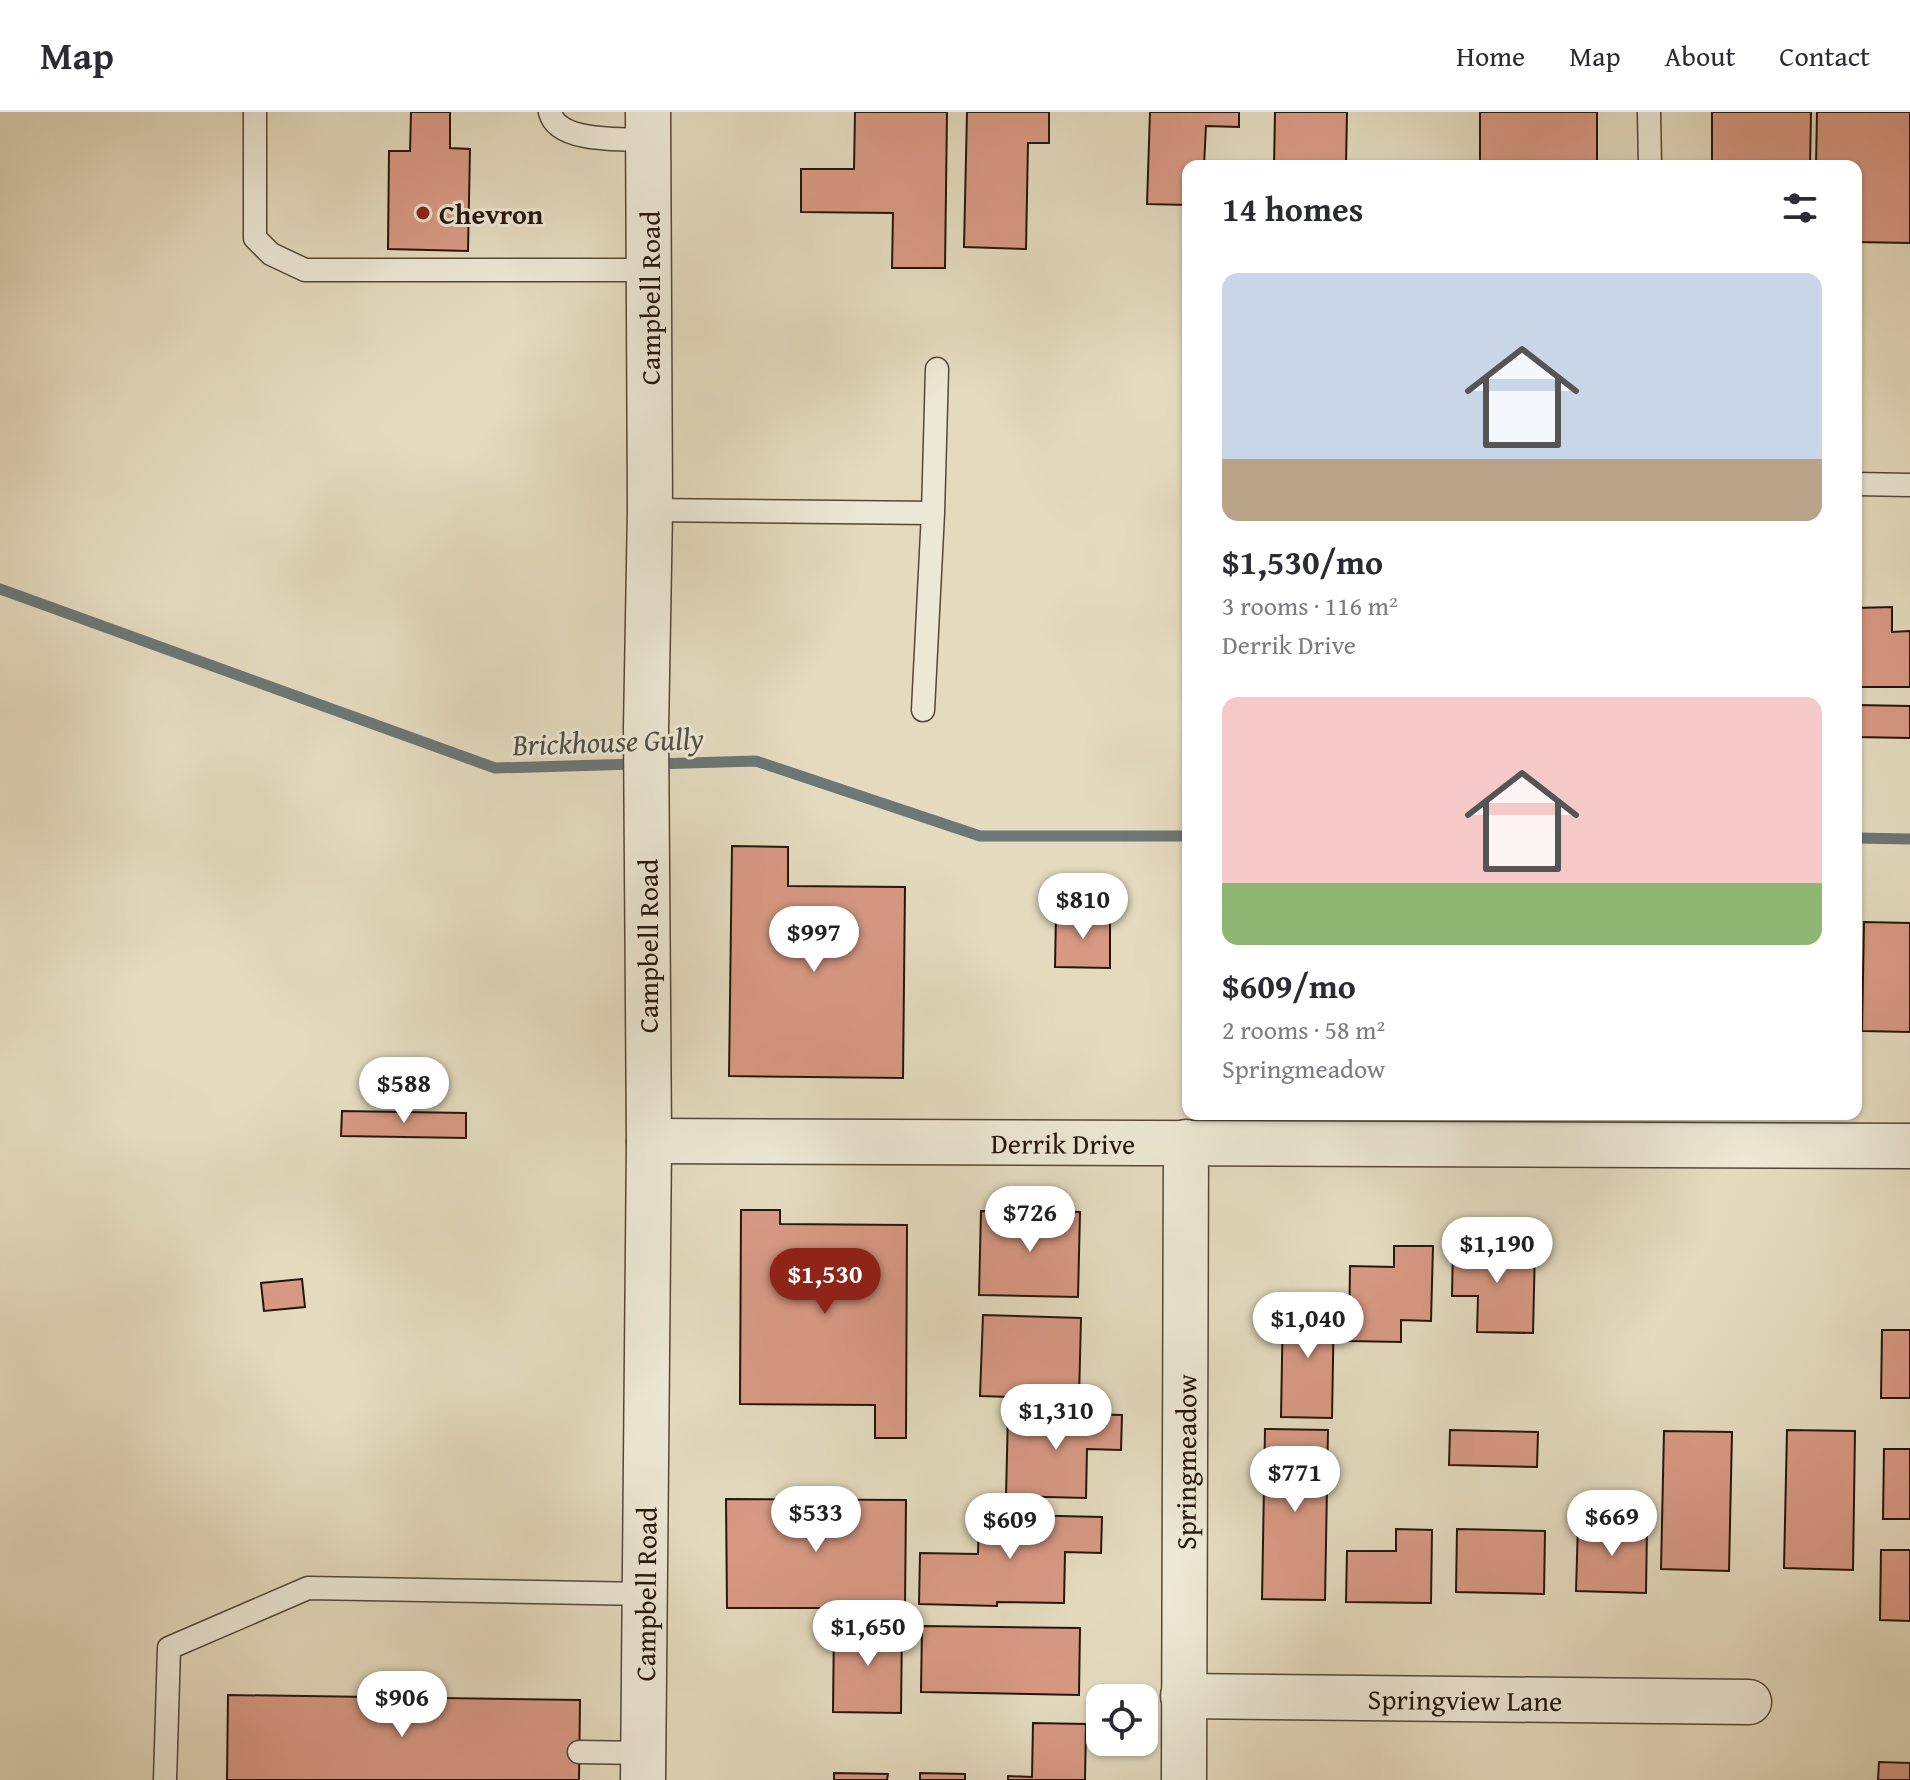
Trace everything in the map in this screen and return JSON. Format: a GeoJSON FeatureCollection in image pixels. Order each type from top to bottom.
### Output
{"type":"FeatureCollection","features":[{"type":"Feature","properties":{"kind":"street","name":"Campbell Road"},"geometry":{"type":"LineString","coordinates":[[643,1766],[649,1141],[646,793],[650,510],[648,126]]}},
{"type":"Feature","properties":{"kind":"street","name":"Derrik Drive"},"geometry":{"type":"LineString","coordinates":[[649,1141],[1910,1146]]}},
{"type":"Feature","properties":{"kind":"street","name":"Springmeadow"},"geometry":{"type":"LineString","coordinates":[[1184,1780],[1186,1142]]}},
{"type":"Feature","properties":{"kind":"street","name":"Springview Lane"},"geometry":{"type":"LineString","coordinates":[[1183,1696],[1749,1702]]}},
{"type":"Feature","properties":{"kind":"lane"},"geometry":{"type":"LineString","coordinates":[[255,112],[255,238],[271,254],[305,270],[649,270]]}},
{"type":"Feature","properties":{"kind":"lane"},"geometry":{"type":"LineString","coordinates":[[550,112],[550,117],[562,129],[590,138],[648,126]]}},
{"type":"Feature","properties":{"kind":"lane"},"geometry":{"type":"LineString","coordinates":[[1649,112],[1650,160]]}},
{"type":"Feature","properties":{"kind":"lane"},"geometry":{"type":"LineString","coordinates":[[923,710],[937,369]]}},
{"type":"Feature","properties":{"kind":"lane"},"geometry":{"type":"LineString","coordinates":[[1862,484],[1910,485]]}},
{"type":"Feature","properties":{"kind":"lane"},"geometry":{"type":"LineString","coordinates":[[650,510],[933,513]]}},
{"type":"Feature","properties":{"kind":"lane"},"geometry":{"type":"LineString","coordinates":[[165,1780],[169,1648],[308,1588],[645,1594]]}},
{"type":"Feature","properties":{"kind":"lane"},"geometry":{"type":"LineString","coordinates":[[579,1752],[643,1766]]}},
{"type":"Feature","properties":{"kind":"building"},"geometry":{"type":"Polygon","coordinates":[[[411,112],[450,112],[450,148],[470,149],[468,251],[388,249],[389,151],[410,151],[411,112]]]}},
{"type":"Feature","properties":{"kind":"building"},"geometry":{"type":"Polygon","coordinates":[[[855,112],[947,112],[945,268],[892,268],[893,213],[801,212],[801,169],[854,169],[855,112]]]}},
{"type":"Feature","properties":{"kind":"building"},"geometry":{"type":"Polygon","coordinates":[[[967,112],[1049,112],[1049,143],[1028,143],[1026,249],[964,247],[967,112]]]}},
{"type":"Feature","properties":{"kind":"building"},"geometry":{"type":"Polygon","coordinates":[[[1150,112],[1239,112],[1239,127],[1206,126],[1204,160],[1182,160],[1182,205],[1147,204],[1150,112]]]}},
{"type":"Feature","properties":{"kind":"building"},"geometry":{"type":"Polygon","coordinates":[[[1275,112],[1347,112],[1346,160],[1274,160],[1275,112]]]}},
{"type":"Feature","properties":{"kind":"building"},"geometry":{"type":"Polygon","coordinates":[[[1480,112],[1597,112],[1597,160],[1480,160],[1480,112]]]}},
{"type":"Feature","properties":{"kind":"building"},"geometry":{"type":"Polygon","coordinates":[[[1712,112],[1811,112],[1810,160],[1712,160],[1712,112]]]}},
{"type":"Feature","properties":{"kind":"building"},"geometry":{"type":"Polygon","coordinates":[[[1817,112],[1910,112],[1910,243],[1862,242],[1862,160],[1816,160],[1817,112]]]}},
{"type":"Feature","properties":{"kind":"building"},"geometry":{"type":"Polygon","coordinates":[[[1892,607],[1892,632],[1910,631],[1910,687],[1862,687],[1862,608],[1892,607]]]}},
{"type":"Feature","properties":{"kind":"building"},"geometry":{"type":"Polygon","coordinates":[[[1862,705],[1910,706],[1910,738],[1862,737],[1862,705]]]}},
{"type":"Feature","properties":{"kind":"building"},"geometry":{"type":"Polygon","coordinates":[[[732,846],[788,847],[788,886],[905,887],[903,1078],[729,1076],[732,846]]]}},
{"type":"Feature","properties":{"kind":"building"},"geometry":{"type":"Polygon","coordinates":[[[1056,914],[1110,915],[1110,968],[1055,967],[1056,914]]]}},
{"type":"Feature","properties":{"kind":"building"},"geometry":{"type":"Polygon","coordinates":[[[1864,922],[1910,923],[1910,1032],[1862,1031],[1864,922]]]}},
{"type":"Feature","properties":{"kind":"building"},"geometry":{"type":"Polygon","coordinates":[[[342,1111],[466,1113],[466,1138],[341,1136],[342,1111]]]}},
{"type":"Feature","properties":{"kind":"building"},"geometry":{"type":"Polygon","coordinates":[[[741,1210],[780,1210],[780,1224],[907,1225],[906,1438],[875,1438],[875,1405],[740,1404],[741,1210]]]}},
{"type":"Feature","properties":{"kind":"building"},"geometry":{"type":"Polygon","coordinates":[[[981,1211],[1080,1212],[1078,1297],[979,1295],[981,1211]]]}},
{"type":"Feature","properties":{"kind":"building"},"geometry":{"type":"Polygon","coordinates":[[[1453,1245],[1535,1247],[1533,1333],[1477,1332],[1478,1296],[1452,1296],[1453,1245]]]}},
{"type":"Feature","properties":{"kind":"building"},"geometry":{"type":"Polygon","coordinates":[[[1394,1246],[1433,1246],[1431,1321],[1401,1320],[1401,1342],[1349,1341],[1350,1266],[1394,1267],[1394,1246]]]}},
{"type":"Feature","properties":{"kind":"building"},"geometry":{"type":"Polygon","coordinates":[[[302,1279],[305,1307],[264,1311],[261,1283],[302,1279]]]}},
{"type":"Feature","properties":{"kind":"building"},"geometry":{"type":"Polygon","coordinates":[[[1283,1303],[1334,1304],[1332,1418],[1281,1417],[1283,1303]]]}},
{"type":"Feature","properties":{"kind":"building"},"geometry":{"type":"Polygon","coordinates":[[[983,1315],[1081,1318],[1079,1399],[980,1396],[983,1315]]]}},
{"type":"Feature","properties":{"kind":"building"},"geometry":{"type":"Polygon","coordinates":[[[1882,1330],[1910,1330],[1910,1398],[1881,1398],[1882,1330]]]}},
{"type":"Feature","properties":{"kind":"building"},"geometry":{"type":"Polygon","coordinates":[[[1008,1412],[1122,1415],[1121,1450],[1087,1449],[1086,1498],[1006,1496],[1008,1412]]]}},
{"type":"Feature","properties":{"kind":"building"},"geometry":{"type":"Polygon","coordinates":[[[1265,1429],[1328,1430],[1325,1600],[1262,1599],[1265,1429]]]}},
{"type":"Feature","properties":{"kind":"building"},"geometry":{"type":"Polygon","coordinates":[[[1450,1430],[1538,1432],[1537,1467],[1449,1465],[1450,1430]]]}},
{"type":"Feature","properties":{"kind":"building"},"geometry":{"type":"Polygon","coordinates":[[[1787,1430],[1855,1431],[1853,1570],[1784,1568],[1787,1430]]]}},
{"type":"Feature","properties":{"kind":"building"},"geometry":{"type":"Polygon","coordinates":[[[1664,1431],[1732,1432],[1729,1571],[1661,1569],[1664,1431]]]}},
{"type":"Feature","properties":{"kind":"building"},"geometry":{"type":"Polygon","coordinates":[[[1884,1449],[1910,1449],[1910,1519],[1883,1519],[1884,1449]]]}},
{"type":"Feature","properties":{"kind":"building"},"geometry":{"type":"Polygon","coordinates":[[[726,1499],[906,1500],[905,1608],[727,1608],[726,1499]]]}},
{"type":"Feature","properties":{"kind":"building"},"geometry":{"type":"Polygon","coordinates":[[[979,1514],[1102,1517],[1101,1553],[1065,1552],[1064,1603],[997,1602],[997,1606],[919,1604],[920,1553],[978,1554],[979,1514]]]}},
{"type":"Feature","properties":{"kind":"building"},"geometry":{"type":"Polygon","coordinates":[[[1578,1524],[1647,1525],[1646,1593],[1576,1591],[1578,1524]]]}},
{"type":"Feature","properties":{"kind":"building"},"geometry":{"type":"Polygon","coordinates":[[[1396,1529],[1432,1530],[1431,1603],[1346,1602],[1347,1551],[1396,1551],[1396,1529]]]}},
{"type":"Feature","properties":{"kind":"building"},"geometry":{"type":"Polygon","coordinates":[[[1457,1529],[1545,1531],[1544,1594],[1456,1592],[1457,1529]]]}},
{"type":"Feature","properties":{"kind":"building"},"geometry":{"type":"Polygon","coordinates":[[[1881,1550],[1910,1550],[1910,1621],[1880,1620],[1881,1550]]]}},
{"type":"Feature","properties":{"kind":"building"},"geometry":{"type":"Polygon","coordinates":[[[834,1622],[902,1623],[901,1713],[833,1712],[834,1622]]]}},
{"type":"Feature","properties":{"kind":"building"},"geometry":{"type":"Polygon","coordinates":[[[922,1626],[1080,1628],[1079,1695],[921,1692],[922,1626]]]}},
{"type":"Feature","properties":{"kind":"building"},"geometry":{"type":"Polygon","coordinates":[[[228,1695],[580,1700],[579,1780],[227,1780],[228,1695]]]}},
{"type":"Feature","properties":{"kind":"building"},"geometry":{"type":"Polygon","coordinates":[[[1033,1723],[1086,1724],[1085,1780],[1008,1780],[1008,1776],[1032,1777],[1033,1723]]]}},
{"type":"Feature","properties":{"kind":"building"},"geometry":{"type":"Polygon","coordinates":[[[1879,1762],[1910,1763],[1910,1780],[1878,1780],[1879,1762]]]}},
{"type":"Feature","properties":{"kind":"building"},"geometry":{"type":"Polygon","coordinates":[[[834,1773],[888,1774],[887,1780],[834,1780],[834,1773]]]}},
{"type":"Feature","properties":{"kind":"building"},"geometry":{"type":"Polygon","coordinates":[[[920,1773],[965,1774],[965,1780],[920,1780],[920,1773]]]}},
{"type":"Feature","properties":{"kind":"waterway","name":"Brickhouse Gully"},"geometry":{"type":"LineString","coordinates":[[0,589],[495,768],[636,764]]}},
{"type":"Feature","properties":{"kind":"waterway","name":"Brickhouse Gully"},"geometry":{"type":"LineString","coordinates":[[653,764],[756,761],[980,836],[1182,836]]}},
{"type":"Feature","properties":{"kind":"waterway","name":"Brickhouse Gully"},"geometry":{"type":"LineString","coordinates":[[1862,838],[1910,839]]}},
{"type":"Feature","properties":{"kind":"place","name":"Chevron"},"geometry":{"type":"Point","coordinates":[423,213]}}]}
